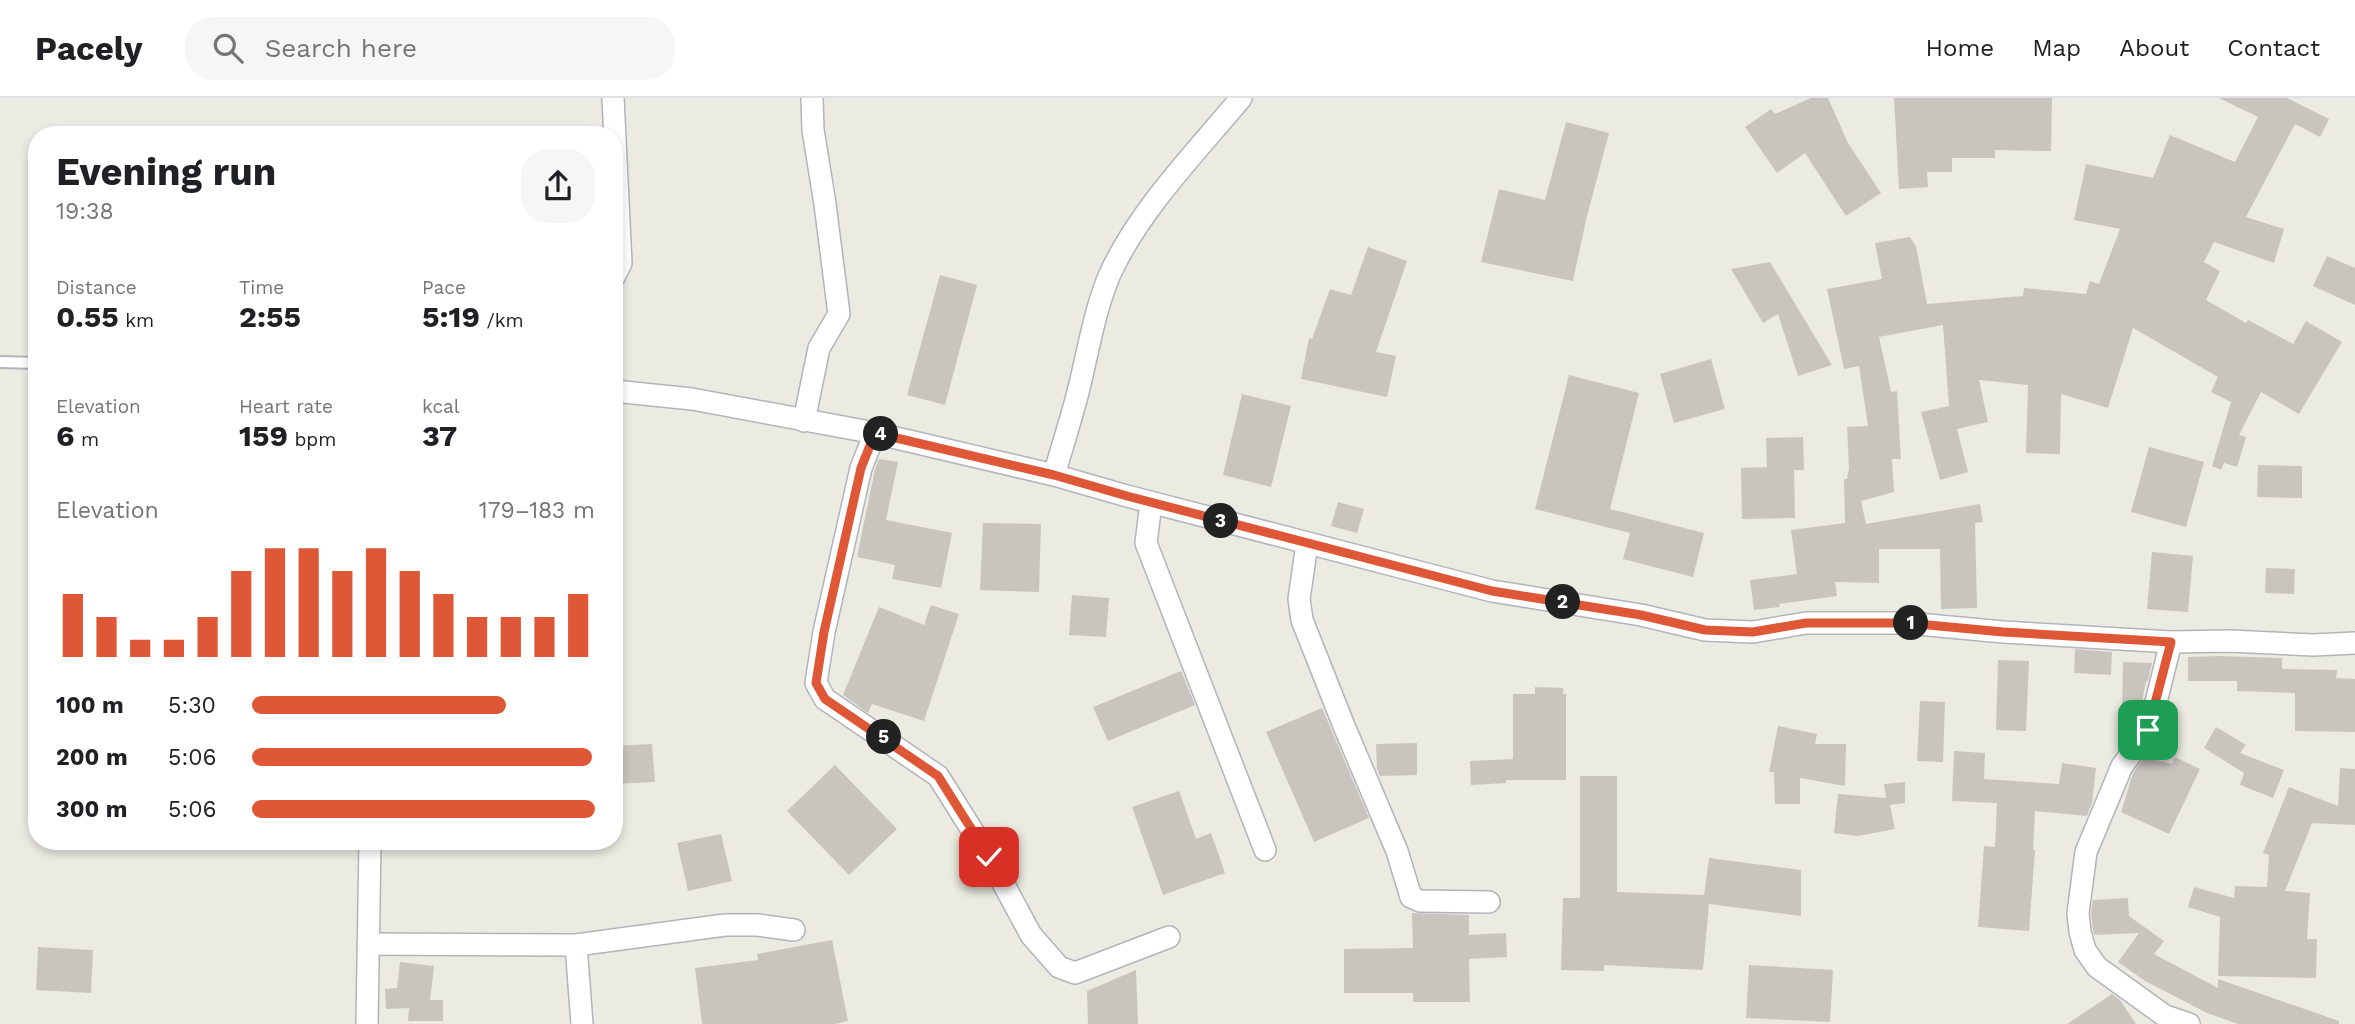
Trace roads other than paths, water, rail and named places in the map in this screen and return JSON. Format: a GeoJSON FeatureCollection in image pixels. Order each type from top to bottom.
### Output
{"type":"FeatureCollection","features":[{"type":"Feature","properties":{"kind":"street"},"geometry":{"type":"LineString","coordinates":[[613,98],[614,126]]}},
{"type":"Feature","properties":{"kind":"street"},"geometry":{"type":"LineString","coordinates":[[804,421],[819,348],[839,314],[813,130],[812,98]]}},
{"type":"Feature","properties":{"kind":"street"},"geometry":{"type":"LineString","coordinates":[[1054,475],[1095,317],[1111,273],[1163,190],[1241,98]]}},
{"type":"Feature","properties":{"kind":"street"},"geometry":{"type":"LineString","coordinates":[[623,392],[692,399],[875,433],[1054,475],[1151,503],[1492,591],[1641,615],[1705,630],[1753,632],[1806,623],[1907,623],[2171,642],[2230,641],[2313,645],[2355,643]]}},
{"type":"Feature","properties":{"kind":"street"},"geometry":{"type":"LineString","coordinates":[[875,433],[861,468],[830,605],[816,683],[825,699],[938,776],[989,857],[1031,935],[1059,967],[1075,973],[1169,937]]}},
{"type":"Feature","properties":{"kind":"street"},"geometry":{"type":"LineString","coordinates":[[1151,503],[1146,543],[1265,850]]}},
{"type":"Feature","properties":{"kind":"street"},"geometry":{"type":"LineString","coordinates":[[1307,544],[1299,598],[1302,620],[1398,850],[1411,897],[1420,901],[1489,901]]}},
{"type":"Feature","properties":{"kind":"street"},"geometry":{"type":"LineString","coordinates":[[2171,642],[2148,730],[2122,766],[2086,852],[2078,913],[2085,950],[2097,967],[2165,1016],[2189,1024]]}},
{"type":"Feature","properties":{"kind":"street"},"geometry":{"type":"LineString","coordinates":[[367,1024],[370,850]]}},
{"type":"Feature","properties":{"kind":"street"},"geometry":{"type":"LineString","coordinates":[[368,944],[576,945],[725,925],[758,925],[794,930]]}},
{"type":"Feature","properties":{"kind":"street"},"geometry":{"type":"LineString","coordinates":[[576,945],[582,1024]]}},
{"type":"Feature","properties":{"kind":"lane"},"geometry":{"type":"LineString","coordinates":[[0,362],[28,363]]}}]}
